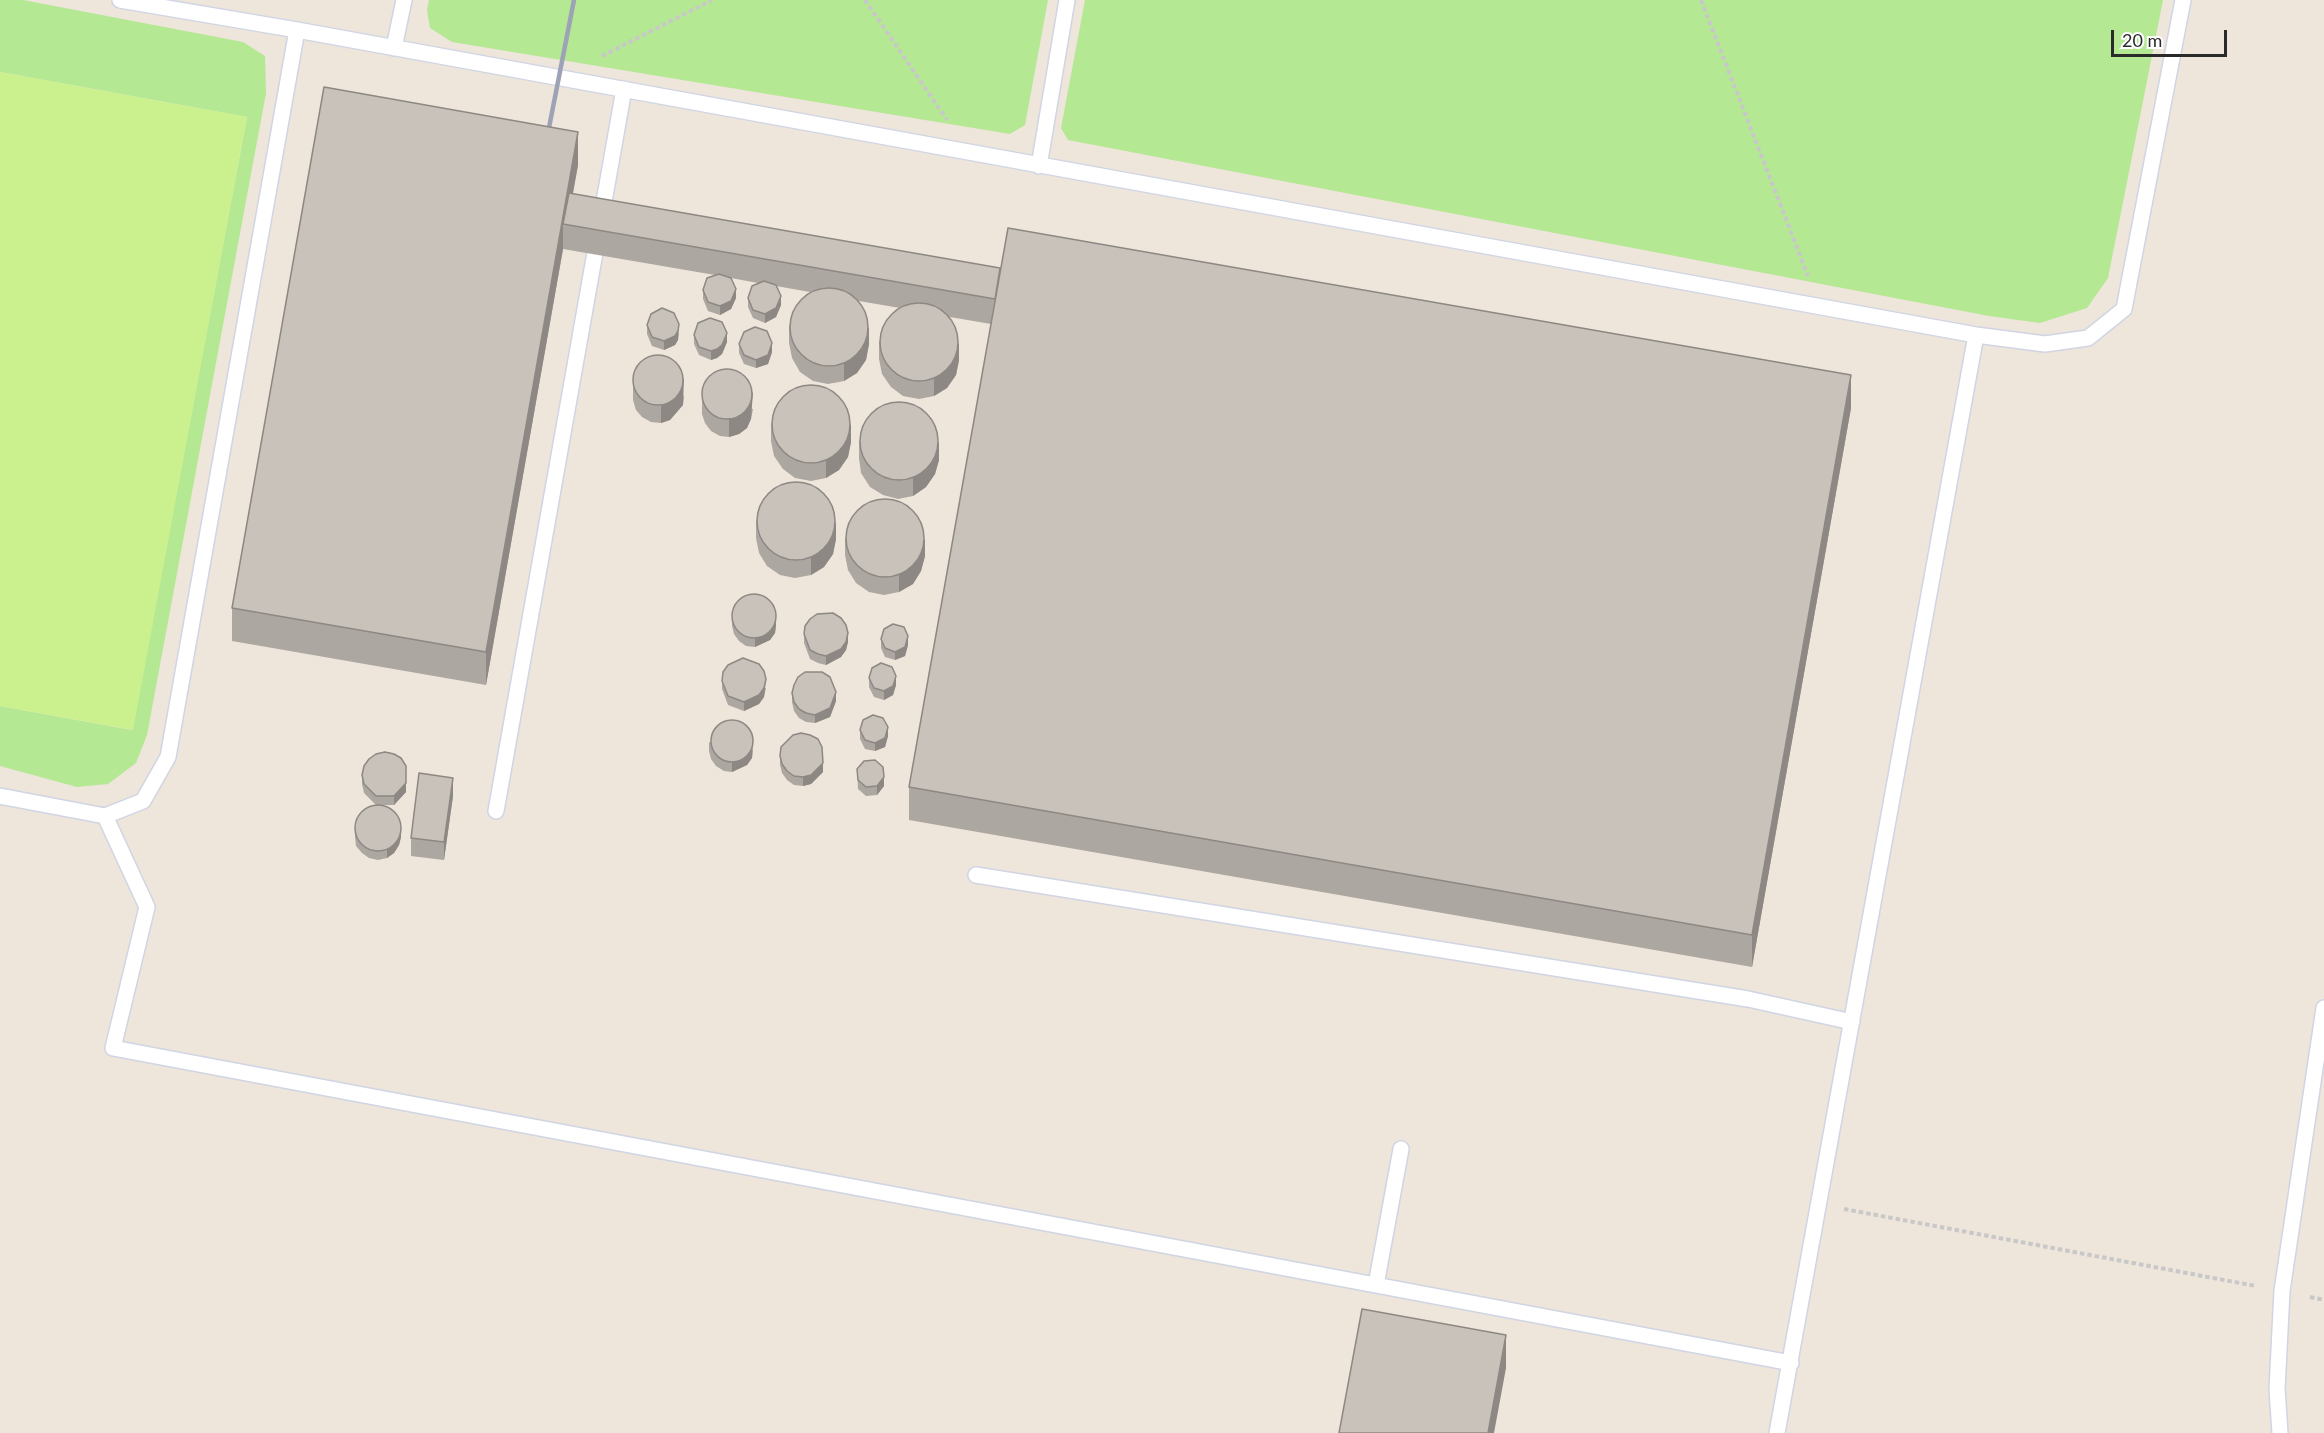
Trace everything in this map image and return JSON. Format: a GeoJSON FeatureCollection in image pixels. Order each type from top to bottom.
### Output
{"type":"FeatureCollection","features":[{"type":"Feature","properties":{"kind":"lane"},"geometry":{"type":"LineString","coordinates":[[120,0],[624,89],[1976,335],[2046,344],[2088,338],[2124,309],[2183,0]]}},
{"type":"Feature","properties":{"kind":"lane"},"geometry":{"type":"LineString","coordinates":[[394,48],[404,0]]}},
{"type":"Feature","properties":{"kind":"lane"},"geometry":{"type":"LineString","coordinates":[[1039,166],[1067,0]]}},
{"type":"Feature","properties":{"kind":"lane"},"geometry":{"type":"LineString","coordinates":[[0,796],[105,816],[143,801],[168,757],[297,30]]}},
{"type":"Feature","properties":{"kind":"lane"},"geometry":{"type":"LineString","coordinates":[[496,811],[624,89]]}},
{"type":"Feature","properties":{"kind":"lane"},"geometry":{"type":"LineString","coordinates":[[1778,1433],[1976,335]]}},
{"type":"Feature","properties":{"kind":"lane"},"geometry":{"type":"LineString","coordinates":[[105,816],[147,907],[113,1048],[1791,1363]]}},
{"type":"Feature","properties":{"kind":"lane"},"geometry":{"type":"LineString","coordinates":[[976,875],[1748,999],[1852,1022]]}},
{"type":"Feature","properties":{"kind":"lane"},"geometry":{"type":"LineString","coordinates":[[2280,1433],[2277,1389],[2282,1291],[2324,1008]]}},
{"type":"Feature","properties":{"kind":"lane"},"geometry":{"type":"LineString","coordinates":[[1376,1285],[1401,1149]]}},
{"type":"Feature","properties":{"kind":"path"},"geometry":{"type":"LineString","coordinates":[[600,57],[712,0]]}},
{"type":"Feature","properties":{"kind":"path"},"geometry":{"type":"LineString","coordinates":[[865,0],[969,153]]}},
{"type":"Feature","properties":{"kind":"path"},"geometry":{"type":"LineString","coordinates":[[1701,0],[1820,307]]}},
{"type":"Feature","properties":{"kind":"path"},"geometry":{"type":"LineString","coordinates":[[1820,1205],[2324,1300]]}},
{"type":"Feature","properties":{"kind":"green space"},"geometry":{"type":"Polygon","coordinates":[[[0,0],[23,0],[243,42],[265,56],[266,93],[147,735],[136,763],[108,784],[77,787],[0,766],[0,706],[132,730],[247,117],[0,72],[0,0]]]}},
{"type":"Feature","properties":{"kind":"green space"},"geometry":{"type":"Polygon","coordinates":[[[429,0],[1048,0],[1025,125],[1010,134],[452,42],[430,28],[427,10],[429,0]]]}},
{"type":"Feature","properties":{"kind":"green space"},"geometry":{"type":"Polygon","coordinates":[[[1085,0],[2163,0],[2108,278],[2087,308],[2040,323],[1989,316],[1068,140],[1061,128],[1085,0]]]}},
{"type":"Feature","properties":{"kind":"green space"},"geometry":{"type":"Polygon","coordinates":[[[0,72],[247,117],[133,730],[0,706],[0,72]]]}},
{"type":"Feature","properties":{"kind":"building"},"geometry":{"type":"Polygon","coordinates":[[[324,87],[578,132],[486,652],[232,608],[324,87]]]}},
{"type":"Feature","properties":{"kind":"building"},"geometry":{"type":"Polygon","coordinates":[[[569,193],[1000,268],[995,299],[563,224],[569,193]]]}},
{"type":"Feature","properties":{"kind":"building"},"geometry":{"type":"Polygon","coordinates":[[[1008,228],[1851,375],[1752,935],[909,787],[1008,228]]]}},
{"type":"Feature","properties":{"kind":"building"},"geometry":{"type":"Polygon","coordinates":[[[719,274],[731,278],[736,289],[731,301],[720,306],[708,302],[703,290],[707,278],[719,274]]]}},
{"type":"Feature","properties":{"kind":"building"},"geometry":{"type":"Polygon","coordinates":[[[764,281],[776,285],[781,296],[776,308],[765,314],[753,310],[748,298],[752,286],[764,281]]]}},
{"type":"Feature","properties":{"kind":"building"},"geometry":{"type":"Polygon","coordinates":[[[821,288],[837,288],[851,294],[862,305],[868,319],[868,335],[862,349],[851,360],[837,366],[821,366],[807,360],[796,349],[790,335],[790,319],[796,305],[807,294],[821,288]]]}},
{"type":"Feature","properties":{"kind":"building"},"geometry":{"type":"Polygon","coordinates":[[[911,303],[927,303],[941,309],[952,320],[958,334],[958,350],[952,364],[941,375],[927,381],[911,381],[897,375],[886,364],[880,350],[880,334],[886,320],[897,309],[911,303]]]}},
{"type":"Feature","properties":{"kind":"building"},"geometry":{"type":"Polygon","coordinates":[[[662,308],[674,313],[679,324],[675,336],[664,341],[652,337],[647,325],[651,314],[662,308]]]}},
{"type":"Feature","properties":{"kind":"building"},"geometry":{"type":"Polygon","coordinates":[[[710,318],[722,322],[727,333],[722,345],[711,351],[699,347],[694,335],[698,323],[710,318]]]}},
{"type":"Feature","properties":{"kind":"building"},"geometry":{"type":"Polygon","coordinates":[[[755,327],[767,331],[772,343],[768,355],[756,360],[744,355],[739,344],[744,332],[755,327]]]}},
{"type":"Feature","properties":{"kind":"building"},"geometry":{"type":"Polygon","coordinates":[[[658,355],[676,362],[683,380],[676,398],[658,405],[640,398],[633,380],[640,362],[658,355]]]}},
{"type":"Feature","properties":{"kind":"building"},"geometry":{"type":"Polygon","coordinates":[[[722,369],[732,369],[745,376],[752,389],[752,399],[745,412],[732,419],[722,419],[713,415],[706,408],[702,399],[702,389],[706,380],[713,373],[722,369]]]}},
{"type":"Feature","properties":{"kind":"building"},"geometry":{"type":"Polygon","coordinates":[[[803,385],[819,385],[833,391],[844,402],[850,416],[850,432],[844,446],[833,457],[819,463],[803,463],[789,457],[778,446],[772,432],[772,416],[778,402],[789,391],[803,385]]]}},
{"type":"Feature","properties":{"kind":"building"},"geometry":{"type":"Polygon","coordinates":[[[891,402],[907,402],[921,408],[932,419],[938,433],[938,449],[932,463],[921,474],[907,480],[891,480],[877,474],[866,463],[860,449],[860,433],[866,419],[877,408],[891,402]]]}},
{"type":"Feature","properties":{"kind":"building"},"geometry":{"type":"Polygon","coordinates":[[[788,482],[804,482],[818,488],[829,499],[835,513],[835,529],[829,543],[818,554],[804,560],[788,560],[774,554],[763,543],[757,529],[757,513],[763,499],[774,488],[788,482]]]}},
{"type":"Feature","properties":{"kind":"building"},"geometry":{"type":"Polygon","coordinates":[[[877,499],[893,499],[907,505],[918,516],[924,530],[924,546],[918,560],[907,571],[893,577],[877,577],[863,571],[852,560],[846,546],[846,530],[852,516],[863,505],[877,499]]]}},
{"type":"Feature","properties":{"kind":"building"},"geometry":{"type":"Polygon","coordinates":[[[754,594],[769,601],[776,616],[769,631],[754,638],[739,631],[732,616],[739,601],[754,594]]]}},
{"type":"Feature","properties":{"kind":"building"},"geometry":{"type":"Polygon","coordinates":[[[833,613],[846,625],[848,633],[846,642],[841,649],[826,656],[818,654],[810,650],[804,634],[805,626],[817,614],[833,613]]]}},
{"type":"Feature","properties":{"kind":"building"},"geometry":{"type":"Polygon","coordinates":[[[893,624],[904,627],[908,636],[905,647],[895,652],[885,648],[881,639],[884,629],[893,624]]]}},
{"type":"Feature","properties":{"kind":"building"},"geometry":{"type":"Polygon","coordinates":[[[743,658],[759,664],[766,679],[759,695],[744,702],[728,696],[722,681],[723,672],[728,665],[743,658]]]}},
{"type":"Feature","properties":{"kind":"building"},"geometry":{"type":"Polygon","coordinates":[[[881,663],[892,667],[896,676],[893,686],[884,691],[874,688],[869,678],[872,668],[881,663]]]}},
{"type":"Feature","properties":{"kind":"building"},"geometry":{"type":"Polygon","coordinates":[[[805,672],[822,672],[830,677],[836,692],[830,708],[815,715],[799,709],[794,702],[792,693],[794,685],[798,677],[805,672]]]}},
{"type":"Feature","properties":{"kind":"building"},"geometry":{"type":"Polygon","coordinates":[[[873,715],[883,718],[888,727],[885,738],[875,743],[865,740],[860,730],[863,720],[873,715]]]}},
{"type":"Feature","properties":{"kind":"building"},"geometry":{"type":"Polygon","coordinates":[[[732,720],[740,721],[747,726],[752,733],[752,749],[747,756],[740,761],[732,762],[724,761],[717,756],[712,749],[711,741],[712,733],[717,726],[724,721],[732,720]]]}},
{"type":"Feature","properties":{"kind":"building"},"geometry":{"type":"Polygon","coordinates":[[[801,733],[818,739],[822,747],[823,763],[811,775],[803,777],[794,776],[787,771],[780,756],[781,747],[793,735],[801,733]]]}},
{"type":"Feature","properties":{"kind":"building"},"geometry":{"type":"Polygon","coordinates":[[[385,752],[401,758],[406,766],[406,783],[394,796],[376,796],[364,784],[362,775],[369,759],[385,752]]]}},
{"type":"Feature","properties":{"kind":"building"},"geometry":{"type":"Polygon","coordinates":[[[875,760],[883,767],[884,777],[877,786],[866,787],[858,780],[857,769],[864,761],[875,760]]]}},
{"type":"Feature","properties":{"kind":"building"},"geometry":{"type":"Polygon","coordinates":[[[419,773],[453,778],[444,842],[411,838],[419,773]]]}},
{"type":"Feature","properties":{"kind":"building"},"geometry":{"type":"Polygon","coordinates":[[[378,805],[394,812],[401,828],[394,844],[378,851],[362,844],[355,828],[362,812],[378,805]]]}},
{"type":"Feature","properties":{"kind":"building"},"geometry":{"type":"Polygon","coordinates":[[[1362,1309],[1506,1335],[1488,1433],[1339,1433],[1362,1309]]]}},
{"type":"Feature","properties":{"kind":"railway"},"geometry":{"type":"LineString","coordinates":[[546,143],[574,0]]}}]}
